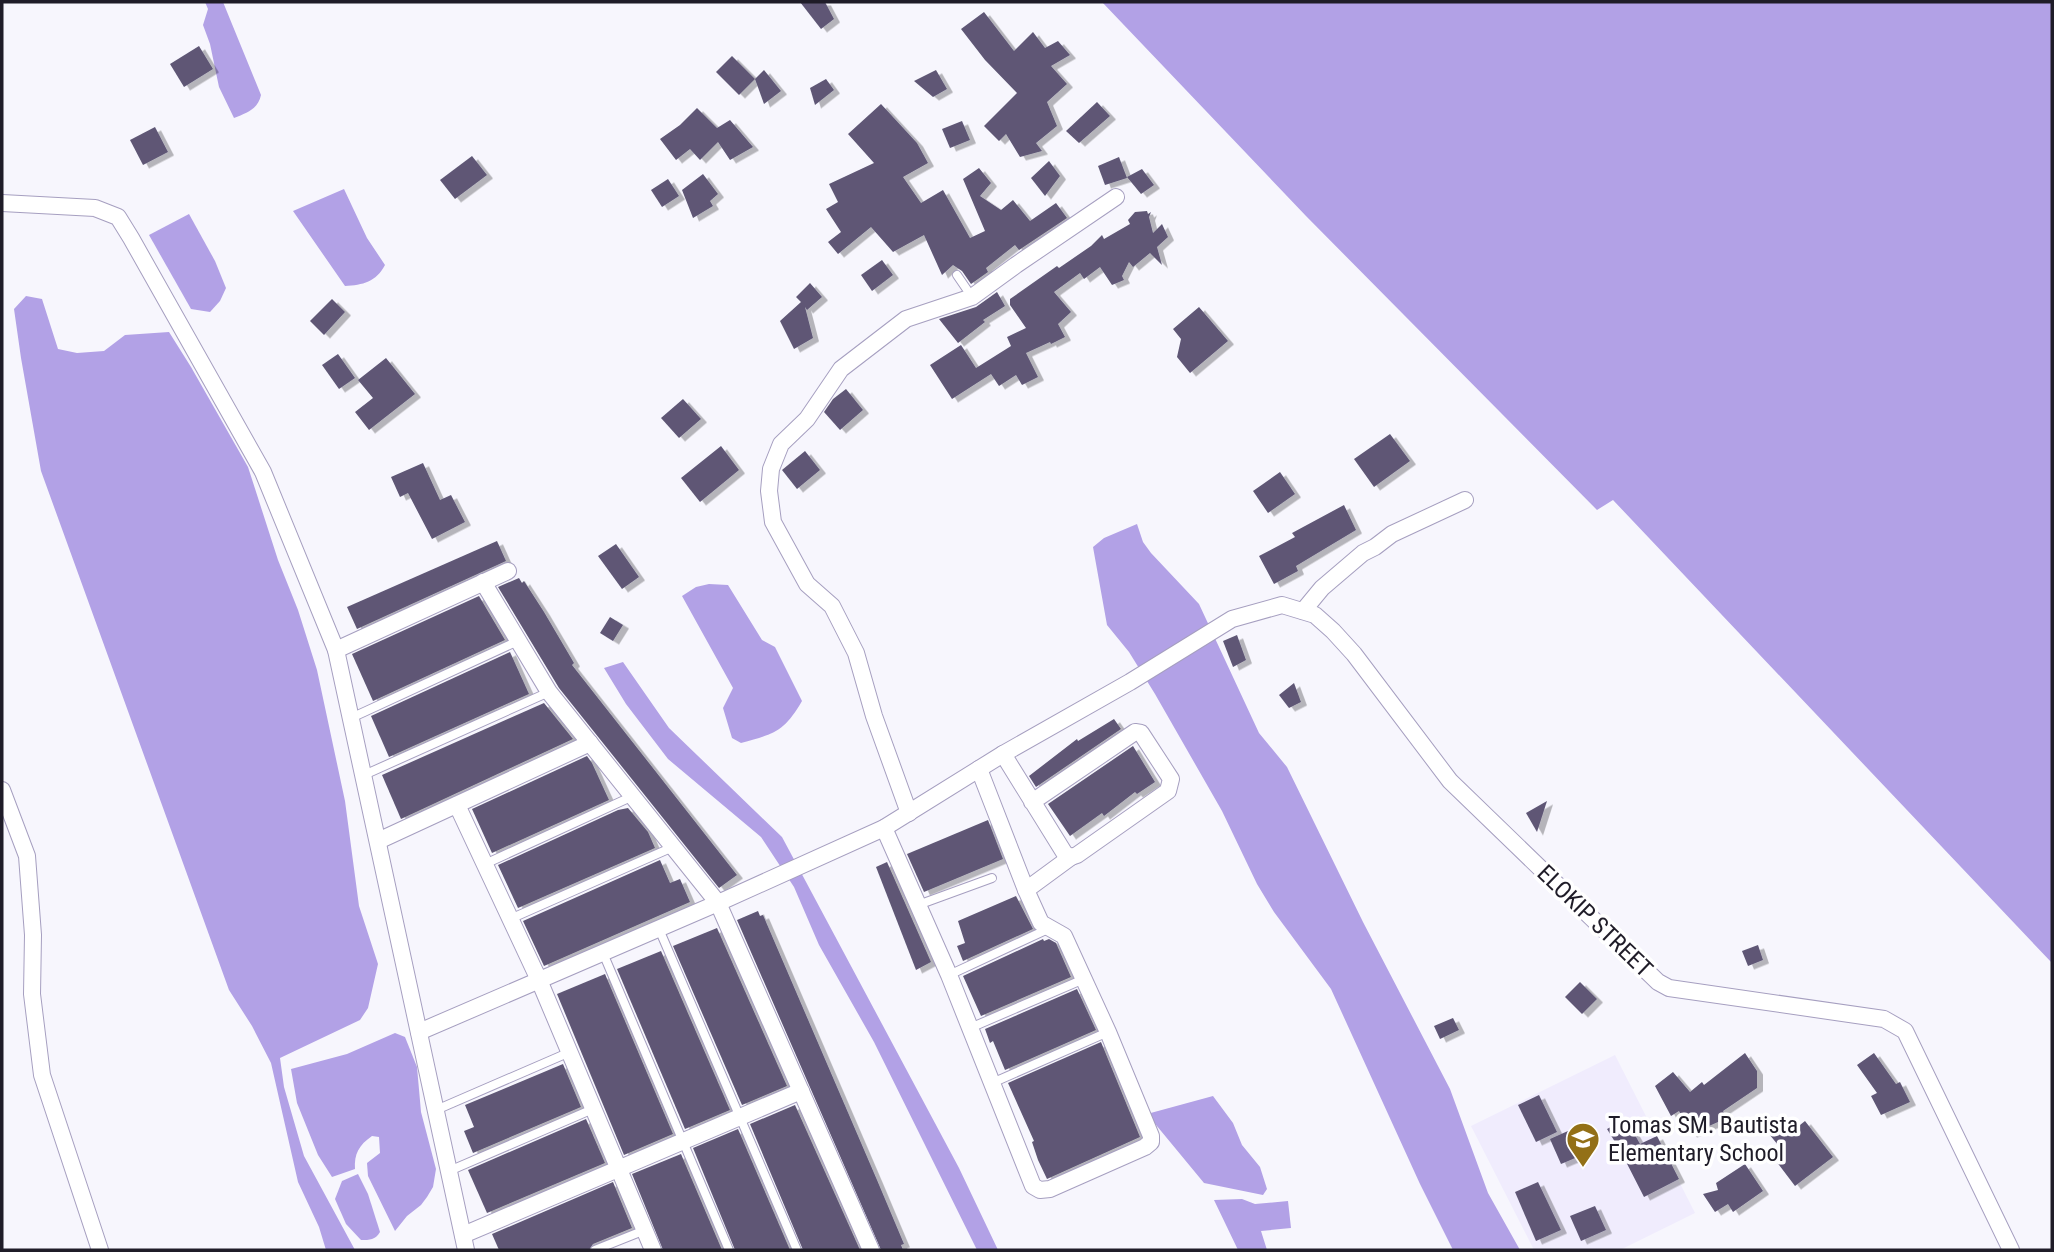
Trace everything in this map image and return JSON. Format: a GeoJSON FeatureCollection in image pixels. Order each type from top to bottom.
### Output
{"type":"FeatureCollection","features":[{"type":"Feature","properties":{"kind":"street"},"geometry":{"type":"LineString","coordinates":[[909,813],[874,716],[856,653],[832,606],[807,584],[773,522],[769,491],[771,469],[781,444],[807,419],[841,369],[906,319],[972,297],[1116,197]]}},
{"type":"Feature","properties":{"kind":"street"},"geometry":{"type":"LineString","coordinates":[[2,203],[95,208],[118,217],[263,472],[337,650],[465,1242],[619,1168],[801,1091]]}},
{"type":"Feature","properties":{"kind":"street"},"geometry":{"type":"LineString","coordinates":[[1303,611],[1322,588],[1363,553],[1392,534],[1465,500]]}},
{"type":"Feature","properties":{"kind":"street"},"geometry":{"type":"LineString","coordinates":[[337,650],[509,571]]}},
{"type":"Feature","properties":{"kind":"street"},"geometry":{"type":"LineString","coordinates":[[483,582],[549,692],[718,903],[871,1250]]}},
{"type":"Feature","properties":{"kind":"street","name":"ELOKIP STREET"},"geometry":{"type":"LineString","coordinates":[[419,1032],[884,828],[1003,754],[1130,682],[1233,619],[1282,605],[1314,615],[1333,631],[1354,654],[1450,781],[1658,982],[1669,988],[1884,1019],[1905,1031],[2011,1250]]}},
{"type":"Feature","properties":{"kind":"street"},"geometry":{"type":"LineString","coordinates":[[1026,890],[1168,791],[1171,779],[1141,733],[1135,732],[1032,802]]}},
{"type":"Feature","properties":{"kind":"street"},"geometry":{"type":"LineString","coordinates":[[378,841],[590,743]]}},
{"type":"Feature","properties":{"kind":"street"},"geometry":{"type":"LineString","coordinates":[[1003,754],[1065,854],[1071,857]]}},
{"type":"Feature","properties":{"kind":"street"},"geometry":{"type":"LineString","coordinates":[[884,828],[950,975],[1033,1186],[1040,1190],[1050,1189],[1145,1147],[1151,1142],[1152,1136],[1108,1032],[1064,936],[1041,923],[979,769]]}},
{"type":"Feature","properties":{"kind":"street"},"geometry":{"type":"LineString","coordinates":[[2,790],[27,856],[33,935],[32,994],[42,1075],[100,1250]]}},
{"type":"Feature","properties":{"kind":"street"},"geometry":{"type":"LineString","coordinates":[[457,805],[539,980],[653,1250]]}},
{"type":"Feature","properties":{"kind":"lane"},"geometry":{"type":"LineString","coordinates":[[957,275],[972,297]]}},
{"type":"Feature","properties":{"kind":"lane"},"geometry":{"type":"LineString","coordinates":[[351,718],[518,640]]}},
{"type":"Feature","properties":{"kind":"lane"},"geometry":{"type":"LineString","coordinates":[[364,775],[549,692]]}},
{"type":"Feature","properties":{"kind":"lane"},"geometry":{"type":"LineString","coordinates":[[485,864],[633,796]]}},
{"type":"Feature","properties":{"kind":"lane"},"geometry":{"type":"LineString","coordinates":[[510,919],[673,847]]}},
{"type":"Feature","properties":{"kind":"lane"},"geometry":{"type":"LineString","coordinates":[[918,905],[992,878]]}},
{"type":"Feature","properties":{"kind":"lane"},"geometry":{"type":"LineString","coordinates":[[950,975],[1050,928]]}},
{"type":"Feature","properties":{"kind":"lane"},"geometry":{"type":"LineString","coordinates":[[659,929],[797,1250]]}},
{"type":"Feature","properties":{"kind":"lane"},"geometry":{"type":"LineString","coordinates":[[603,953],[729,1250]]}},
{"type":"Feature","properties":{"kind":"lane"},"geometry":{"type":"LineString","coordinates":[[971,1028],[1084,979]]}},
{"type":"Feature","properties":{"kind":"lane"},"geometry":{"type":"LineString","coordinates":[[992,1083],[1108,1032]]}},
{"type":"Feature","properties":{"kind":"lane"},"geometry":{"type":"LineString","coordinates":[[436,1110],[570,1052]]}},
{"type":"Feature","properties":{"kind":"lane"},"geometry":{"type":"LineString","coordinates":[[449,1171],[593,1109]]}},
{"type":"Feature","properties":{"kind":"lane"},"geometry":{"type":"LineString","coordinates":[[595,1250],[645,1230]]}},
{"type":"Feature","properties":{"kind":"shaded area"},"geometry":{"type":"Polygon","coordinates":[[[205,2],[223,2],[261,95],[255,107],[234,118],[219,87],[203,25],[208,9],[205,2]]]}},
{"type":"Feature","properties":{"kind":"shaded area"},"geometry":{"type":"Polygon","coordinates":[[[1102,2],[2052,2],[2052,963],[1613,500],[1597,510],[1306,216],[1102,2]]]}},
{"type":"Feature","properties":{"kind":"shaded area"},"geometry":{"type":"Polygon","coordinates":[[[344,189],[367,238],[385,265],[368,282],[358,285],[345,286],[293,211],[344,189]]]}},
{"type":"Feature","properties":{"kind":"shaded area"},"geometry":{"type":"Polygon","coordinates":[[[189,214],[215,261],[226,288],[220,301],[210,312],[191,309],[149,235],[189,214]]]}},
{"type":"Feature","properties":{"kind":"shaded area"},"geometry":{"type":"Polygon","coordinates":[[[26,296],[42,299],[58,349],[77,353],[104,351],[125,335],[169,332],[248,467],[278,560],[298,610],[317,670],[345,801],[359,906],[378,964],[368,1008],[360,1020],[280,1058],[284,1087],[304,1156],[355,1250],[326,1250],[319,1227],[298,1182],[271,1063],[229,990],[41,471],[14,309],[26,296]]]}},
{"type":"Feature","properties":{"kind":"shaded area"},"geometry":{"type":"Polygon","coordinates":[[[1137,524],[1143,542],[1151,553],[1199,604],[1259,733],[1287,767],[1363,922],[1450,1089],[1488,1193],[1520,1250],[1453,1250],[1331,989],[1274,912],[1257,884],[1222,811],[1155,694],[1129,652],[1107,625],[1093,547],[1104,538],[1137,524]]]}},
{"type":"Feature","properties":{"kind":"shaded area"},"geometry":{"type":"Polygon","coordinates":[[[709,584],[728,585],[762,640],[775,647],[802,701],[783,726],[762,737],[741,743],[732,738],[723,708],[733,688],[682,596],[696,587],[709,584]]]}},
{"type":"Feature","properties":{"kind":"shaded area"},"geometry":{"type":"Polygon","coordinates":[[[623,662],[669,728],[782,837],[959,1168],[998,1250],[977,1250],[874,1042],[819,945],[794,887],[761,837],[668,759],[626,704],[604,668],[623,662]]]}},
{"type":"Feature","properties":{"kind":"shaded area"},"geometry":{"type":"Polygon","coordinates":[[[395,1033],[405,1037],[417,1067],[421,1112],[436,1169],[433,1187],[427,1197],[395,1231],[368,1176],[367,1163],[380,1153],[379,1137],[372,1136],[361,1146],[355,1159],[355,1169],[332,1177],[318,1155],[297,1103],[291,1069],[347,1054],[395,1033]]]}},
{"type":"Feature","properties":{"kind":"shaded area","name":"Tomas SM. Bautista Elementary School"},"geometry":{"type":"Polygon","coordinates":[[[1615,1055],[1695,1213],[1620,1250],[1534,1250],[1471,1126],[1615,1055]]]}},
{"type":"Feature","properties":{"kind":"shaded area"},"geometry":{"type":"Polygon","coordinates":[[[1213,1096],[1233,1123],[1242,1145],[1260,1167],[1267,1189],[1263,1195],[1204,1183],[1147,1114],[1213,1096]]]}},
{"type":"Feature","properties":{"kind":"shaded area"},"geometry":{"type":"Polygon","coordinates":[[[358,1174],[368,1194],[380,1232],[370,1240],[361,1240],[346,1224],[335,1199],[342,1181],[358,1174]]]}},
{"type":"Feature","properties":{"kind":"shaded area"},"geometry":{"type":"Polygon","coordinates":[[[1242,1199],[1255,1204],[1288,1201],[1291,1228],[1261,1231],[1267,1250],[1238,1250],[1214,1200],[1242,1199]]]}},
{"type":"Feature","properties":{"kind":"building"},"geometry":{"type":"Polygon","coordinates":[[[800,2],[825,2],[834,19],[821,29],[800,2]]]}},
{"type":"Feature","properties":{"kind":"building"},"geometry":{"type":"Polygon","coordinates":[[[984,12],[1014,51],[1033,32],[1045,48],[1058,41],[1070,55],[1051,66],[1067,84],[1047,102],[1057,126],[1036,143],[1042,151],[1020,157],[1006,134],[999,141],[984,126],[1017,93],[985,60],[961,29],[984,12]]]}},
{"type":"Feature","properties":{"kind":"building"},"geometry":{"type":"Polygon","coordinates":[[[199,46],[213,69],[184,87],[170,64],[199,46]]]}},
{"type":"Feature","properties":{"kind":"building"},"geometry":{"type":"Polygon","coordinates":[[[732,56],[755,79],[739,95],[716,72],[732,56]]]}},
{"type":"Feature","properties":{"kind":"building"},"geometry":{"type":"Polygon","coordinates":[[[764,70],[781,91],[764,104],[755,79],[764,70]]]}},
{"type":"Feature","properties":{"kind":"building"},"geometry":{"type":"Polygon","coordinates":[[[936,70],[947,89],[933,97],[914,81],[936,70]]]}},
{"type":"Feature","properties":{"kind":"building"},"geometry":{"type":"Polygon","coordinates":[[[826,79],[834,90],[815,105],[810,88],[826,79]]]}},
{"type":"Feature","properties":{"kind":"building"},"geometry":{"type":"Polygon","coordinates":[[[1097,102],[1110,116],[1079,143],[1066,131],[1097,102]]]}},
{"type":"Feature","properties":{"kind":"building"},"geometry":{"type":"Polygon","coordinates":[[[881,104],[917,143],[928,163],[903,177],[921,203],[943,190],[970,238],[985,231],[963,179],[979,168],[991,183],[980,196],[1001,210],[1013,200],[1030,221],[1056,203],[1067,218],[1019,250],[1015,245],[986,268],[988,272],[971,284],[962,271],[953,265],[942,275],[924,235],[893,252],[871,227],[838,254],[828,242],[841,232],[826,209],[838,202],[829,184],[874,163],[848,134],[881,104]]]}},
{"type":"Feature","properties":{"kind":"building"},"geometry":{"type":"Polygon","coordinates":[[[697,108],[717,128],[730,120],[753,147],[730,160],[718,142],[700,160],[690,149],[676,160],[660,139],[680,125],[697,108]]]}},
{"type":"Feature","properties":{"kind":"building"},"geometry":{"type":"Polygon","coordinates":[[[962,121],[970,140],[950,148],[942,129],[962,121]]]}},
{"type":"Feature","properties":{"kind":"building"},"geometry":{"type":"Polygon","coordinates":[[[155,127],[168,152],[143,165],[130,140],[155,127]]]}},
{"type":"Feature","properties":{"kind":"building"},"geometry":{"type":"Polygon","coordinates":[[[472,156],[487,175],[455,199],[440,180],[472,156]]]}},
{"type":"Feature","properties":{"kind":"building"},"geometry":{"type":"Polygon","coordinates":[[[1119,157],[1127,178],[1105,185],[1098,166],[1119,157]]]}},
{"type":"Feature","properties":{"kind":"building"},"geometry":{"type":"Polygon","coordinates":[[[1049,161],[1060,176],[1045,196],[1031,178],[1049,161]]]}},
{"type":"Feature","properties":{"kind":"building"},"geometry":{"type":"Polygon","coordinates":[[[1142,169],[1154,185],[1141,194],[1127,177],[1142,169]]]}},
{"type":"Feature","properties":{"kind":"building"},"geometry":{"type":"Polygon","coordinates":[[[703,174],[718,194],[710,201],[713,206],[693,218],[682,190],[703,174]]]}},
{"type":"Feature","properties":{"kind":"building"},"geometry":{"type":"Polygon","coordinates":[[[668,179],[679,196],[662,207],[651,190],[668,179]]]}},
{"type":"Feature","properties":{"kind":"building"},"geometry":{"type":"Polygon","coordinates":[[[1147,211],[1148,214],[1151,212],[1149,217],[1153,233],[1162,224],[1168,237],[1157,247],[1162,265],[1150,253],[1133,267],[1129,262],[1122,276],[1124,280],[1112,285],[1100,267],[1084,279],[1080,273],[1054,292],[1071,312],[1058,324],[1065,337],[1026,353],[1038,377],[1022,385],[1016,375],[999,386],[991,374],[952,399],[930,365],[961,345],[976,368],[1011,346],[1007,337],[1026,328],[1010,305],[1010,299],[1091,246],[1102,235],[1104,239],[1130,224],[1128,220],[1135,212],[1147,211]]]}},
{"type":"Feature","properties":{"kind":"building"},"geometry":{"type":"Polygon","coordinates":[[[882,260],[893,275],[872,291],[861,275],[882,260]]]}},
{"type":"Feature","properties":{"kind":"building"},"geometry":{"type":"Polygon","coordinates":[[[810,283],[822,297],[807,310],[805,307],[813,338],[794,349],[780,321],[801,302],[796,297],[810,283]]]}},
{"type":"Feature","properties":{"kind":"building"},"geometry":{"type":"Polygon","coordinates":[[[997,292],[1005,306],[983,320],[985,322],[958,343],[939,319],[976,307],[997,292]]]}},
{"type":"Feature","properties":{"kind":"building"},"geometry":{"type":"Polygon","coordinates":[[[332,299],[345,312],[324,335],[310,321],[332,299]]]}},
{"type":"Feature","properties":{"kind":"building"},"geometry":{"type":"Polygon","coordinates":[[[1199,307],[1228,341],[1190,373],[1177,357],[1181,339],[1173,329],[1199,307]]]}},
{"type":"Feature","properties":{"kind":"building"},"geometry":{"type":"Polygon","coordinates":[[[338,354],[355,378],[339,389],[322,365],[338,354]]]}},
{"type":"Feature","properties":{"kind":"building"},"geometry":{"type":"Polygon","coordinates":[[[386,358],[415,394],[369,430],[355,412],[373,398],[358,380],[386,358]]]}},
{"type":"Feature","properties":{"kind":"building"},"geometry":{"type":"Polygon","coordinates":[[[846,389],[863,410],[840,430],[824,412],[833,399],[846,389]]]}},
{"type":"Feature","properties":{"kind":"building"},"geometry":{"type":"Polygon","coordinates":[[[683,399],[701,419],[679,438],[661,418],[683,399]]]}},
{"type":"Feature","properties":{"kind":"building"},"geometry":{"type":"Polygon","coordinates":[[[1390,434],[1410,461],[1374,487],[1354,459],[1390,434]]]}},
{"type":"Feature","properties":{"kind":"building"},"geometry":{"type":"Polygon","coordinates":[[[721,446],[739,470],[700,502],[681,478],[721,446]]]}},
{"type":"Feature","properties":{"kind":"building"},"geometry":{"type":"Polygon","coordinates":[[[805,451],[820,470],[797,489],[782,470],[805,451]]]}},
{"type":"Feature","properties":{"kind":"building"},"geometry":{"type":"Polygon","coordinates":[[[423,463],[440,500],[451,495],[465,522],[432,539],[408,493],[400,497],[391,477],[423,463]]]}},
{"type":"Feature","properties":{"kind":"building"},"geometry":{"type":"Polygon","coordinates":[[[1280,472],[1295,494],[1268,513],[1253,491],[1280,472]]]}},
{"type":"Feature","properties":{"kind":"building"},"geometry":{"type":"Polygon","coordinates":[[[1344,505],[1356,530],[1296,566],[1298,571],[1274,584],[1259,556],[1295,537],[1292,533],[1344,505]]]}},
{"type":"Feature","properties":{"kind":"building"},"geometry":{"type":"Polygon","coordinates":[[[497,541],[506,561],[357,629],[347,607],[497,541]]]}},
{"type":"Feature","properties":{"kind":"building"},"geometry":{"type":"Polygon","coordinates":[[[616,544],[639,577],[622,589],[598,556],[616,544]]]}},
{"type":"Feature","properties":{"kind":"building"},"geometry":{"type":"Polygon","coordinates":[[[519,578],[522,583],[524,581],[544,612],[574,663],[572,665],[737,875],[719,888],[559,688],[498,587],[519,578]]]}},
{"type":"Feature","properties":{"kind":"building"},"geometry":{"type":"Polygon","coordinates":[[[479,596],[505,640],[373,701],[352,654],[479,596]]]}},
{"type":"Feature","properties":{"kind":"building"},"geometry":{"type":"Polygon","coordinates":[[[610,617],[623,625],[613,641],[600,633],[610,617]]]}},
{"type":"Feature","properties":{"kind":"building"},"geometry":{"type":"Polygon","coordinates":[[[1237,635],[1246,660],[1233,667],[1223,641],[1237,635]]]}},
{"type":"Feature","properties":{"kind":"building"},"geometry":{"type":"Polygon","coordinates":[[[510,652],[529,694],[389,757],[371,716],[510,652]]]}},
{"type":"Feature","properties":{"kind":"building"},"geometry":{"type":"Polygon","coordinates":[[[1294,683],[1301,702],[1289,708],[1279,695],[1294,683]]]}},
{"type":"Feature","properties":{"kind":"building"},"geometry":{"type":"Polygon","coordinates":[[[544,703],[573,739],[401,819],[382,775],[544,703]]]}},
{"type":"Feature","properties":{"kind":"building"},"geometry":{"type":"Polygon","coordinates":[[[1114,719],[1121,729],[1036,787],[1029,776],[1077,739],[1078,741],[1114,719]]]}},
{"type":"Feature","properties":{"kind":"building"},"geometry":{"type":"Polygon","coordinates":[[[1133,746],[1155,782],[1137,794],[1135,792],[1104,816],[1102,813],[1070,836],[1048,804],[1133,746]]]}},
{"type":"Feature","properties":{"kind":"building"},"geometry":{"type":"Polygon","coordinates":[[[587,756],[609,800],[492,853],[472,809],[587,756]]]}},
{"type":"Feature","properties":{"kind":"building"},"geometry":{"type":"Polygon","coordinates":[[[1547,801],[1537,832],[1526,813],[1547,801]]]}},
{"type":"Feature","properties":{"kind":"building"},"geometry":{"type":"Polygon","coordinates":[[[628,808],[648,832],[655,848],[518,908],[498,865],[618,810],[628,808]]]}},
{"type":"Feature","properties":{"kind":"building"},"geometry":{"type":"Polygon","coordinates":[[[988,820],[1003,859],[924,892],[907,854],[988,820]]]}},
{"type":"Feature","properties":{"kind":"building"},"geometry":{"type":"Polygon","coordinates":[[[660,860],[670,883],[680,879],[690,902],[544,966],[523,921],[660,860]]]}},
{"type":"Feature","properties":{"kind":"building"},"geometry":{"type":"Polygon","coordinates":[[[887,862],[931,962],[916,970],[876,867],[887,862]]]}},
{"type":"Feature","properties":{"kind":"building"},"geometry":{"type":"Polygon","coordinates":[[[1016,896],[1033,929],[963,961],[957,946],[965,943],[958,921],[1016,896]]]}},
{"type":"Feature","properties":{"kind":"building"},"geometry":{"type":"Polygon","coordinates":[[[758,911],[760,916],[763,915],[877,1180],[904,1244],[901,1245],[903,1250],[881,1250],[737,920],[758,911]]]}},
{"type":"Feature","properties":{"kind":"building"},"geometry":{"type":"Polygon","coordinates":[[[717,928],[787,1086],[742,1105],[673,946],[717,928]]]}},
{"type":"Feature","properties":{"kind":"building"},"geometry":{"type":"Polygon","coordinates":[[[1043,939],[1056,943],[1071,977],[981,1016],[963,976],[1043,939]]]}},
{"type":"Feature","properties":{"kind":"building"},"geometry":{"type":"Polygon","coordinates":[[[1758,945],[1763,960],[1748,966],[1742,951],[1758,945]]]}},
{"type":"Feature","properties":{"kind":"building"},"geometry":{"type":"Polygon","coordinates":[[[661,951],[730,1110],[685,1129],[617,969],[661,951]]]}},
{"type":"Feature","properties":{"kind":"building"},"geometry":{"type":"Polygon","coordinates":[[[605,974],[673,1134],[624,1155],[557,994],[605,974]]]}},
{"type":"Feature","properties":{"kind":"building"},"geometry":{"type":"Polygon","coordinates":[[[1580,982],[1597,999],[1582,1014],[1565,997],[1580,982]]]}},
{"type":"Feature","properties":{"kind":"building"},"geometry":{"type":"Polygon","coordinates":[[[1077,989],[1096,1030],[1005,1070],[985,1029],[1077,989]]]}},
{"type":"Feature","properties":{"kind":"building"},"geometry":{"type":"Polygon","coordinates":[[[1453,1018],[1459,1030],[1440,1039],[1434,1026],[1453,1018]]]}},
{"type":"Feature","properties":{"kind":"building"},"geometry":{"type":"Polygon","coordinates":[[[1101,1042],[1140,1137],[1047,1179],[1038,1160],[1032,1142],[1034,1141],[1008,1083],[1101,1042]]]}},
{"type":"Feature","properties":{"kind":"building"},"geometry":{"type":"Polygon","coordinates":[[[1745,1053],[1757,1071],[1757,1088],[1723,1111],[1727,1118],[1691,1134],[1679,1111],[1671,1116],[1655,1086],[1673,1072],[1690,1092],[1702,1082],[1704,1085],[1745,1053]]]}},
{"type":"Feature","properties":{"kind":"building"},"geometry":{"type":"Polygon","coordinates":[[[1874,1053],[1896,1084],[1900,1082],[1910,1102],[1881,1115],[1871,1096],[1877,1093],[1857,1065],[1874,1053]]]}},
{"type":"Feature","properties":{"kind":"building"},"geometry":{"type":"Polygon","coordinates":[[[563,1064],[581,1107],[473,1153],[464,1131],[474,1127],[465,1105],[563,1064]]]}},
{"type":"Feature","properties":{"kind":"building"},"geometry":{"type":"Polygon","coordinates":[[[1539,1095],[1557,1132],[1536,1142],[1518,1105],[1539,1095]]]}},
{"type":"Feature","properties":{"kind":"building"},"geometry":{"type":"Polygon","coordinates":[[[795,1105],[860,1250],[803,1250],[750,1124],[795,1105]]]}},
{"type":"Feature","properties":{"kind":"building"},"geometry":{"type":"Polygon","coordinates":[[[1784,1115],[1795,1129],[1805,1121],[1833,1157],[1795,1186],[1773,1157],[1782,1150],[1765,1129],[1784,1115]]]}},
{"type":"Feature","properties":{"kind":"building"},"geometry":{"type":"Polygon","coordinates":[[[586,1119],[605,1163],[487,1213],[468,1170],[586,1119]]]}},
{"type":"Feature","properties":{"kind":"building"},"geometry":{"type":"Polygon","coordinates":[[[1626,1119],[1640,1144],[1657,1136],[1679,1179],[1644,1197],[1607,1129],[1626,1119]]]}},
{"type":"Feature","properties":{"kind":"building"},"geometry":{"type":"Polygon","coordinates":[[[738,1129],[790,1250],[735,1250],[693,1148],[738,1129]]]}},
{"type":"Feature","properties":{"kind":"building"},"geometry":{"type":"Polygon","coordinates":[[[1568,1131],[1580,1156],[1561,1164],[1550,1139],[1568,1131]]]}},
{"type":"Feature","properties":{"kind":"building"},"geometry":{"type":"Polygon","coordinates":[[[681,1154],[722,1250],[663,1250],[632,1174],[681,1154]]]}},
{"type":"Feature","properties":{"kind":"building"},"geometry":{"type":"Polygon","coordinates":[[[1745,1164],[1763,1191],[1733,1212],[1728,1204],[1715,1212],[1703,1194],[1718,1190],[1716,1183],[1745,1164]]]}},
{"type":"Feature","properties":{"kind":"building"},"geometry":{"type":"Polygon","coordinates":[[[613,1182],[632,1228],[593,1244],[589,1250],[499,1250],[492,1234],[613,1182]]]}},
{"type":"Feature","properties":{"kind":"building"},"geometry":{"type":"Polygon","coordinates":[[[1538,1182],[1561,1230],[1536,1241],[1515,1192],[1538,1182]]]}},
{"type":"Feature","properties":{"kind":"building"},"geometry":{"type":"Polygon","coordinates":[[[1595,1206],[1606,1230],[1581,1241],[1570,1216],[1595,1206]]]}},
{"type":"Feature","properties":{"kind":"place","name":"Tomas SM. Bautista Elementary School"},"geometry":{"type":"Point","coordinates":[1583,1169]}}]}
